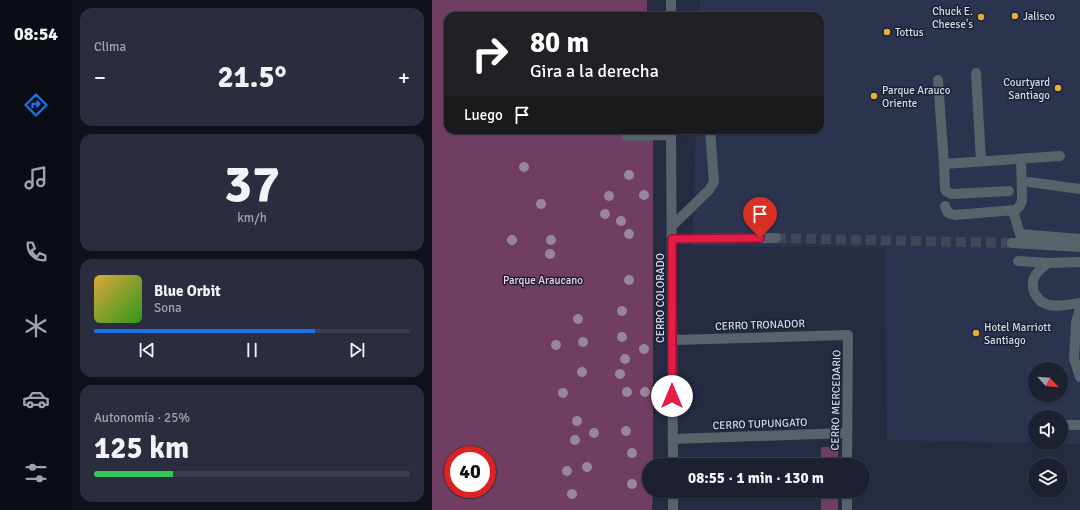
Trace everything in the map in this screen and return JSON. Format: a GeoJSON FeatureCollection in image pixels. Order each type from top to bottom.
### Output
{"type":"FeatureCollection","features":[{"type":"Feature","properties":{"kind":"street"},"geometry":{"type":"LineString","coordinates":[[976,73],[981,161]]}},
{"type":"Feature","properties":{"kind":"street"},"geometry":{"type":"LineString","coordinates":[[938,80],[946,191],[951,194],[1009,191]]}},
{"type":"Feature","properties":{"kind":"street"},"geometry":{"type":"LineString","coordinates":[[626,136],[648,134]]}},
{"type":"Feature","properties":{"kind":"street","name":"CERRO COLORADO"},"geometry":{"type":"LineString","coordinates":[[671,134],[673,458]]}},
{"type":"Feature","properties":{"kind":"street"},"geometry":{"type":"LineString","coordinates":[[672,226],[709,190],[714,182],[710,134]]}},
{"type":"Feature","properties":{"kind":"street"},"geometry":{"type":"LineString","coordinates":[[944,164],[1060,156]]}},
{"type":"Feature","properties":{"kind":"street"},"geometry":{"type":"LineString","coordinates":[[945,206],[948,213],[955,215],[1018,209],[1022,204],[1020,159]]}},
{"type":"Feature","properties":{"kind":"street"},"geometry":{"type":"LineString","coordinates":[[1029,182],[1080,189]]}},
{"type":"Feature","properties":{"kind":"street"},"geometry":{"type":"LineString","coordinates":[[1014,214],[1020,234],[1080,239]]}},
{"type":"Feature","properties":{"kind":"street"},"geometry":{"type":"LineString","coordinates":[[672,239],[776,238]]}},
{"type":"Feature","properties":{"kind":"street"},"geometry":{"type":"LineString","coordinates":[[1012,243],[1080,247]]}},
{"type":"Feature","properties":{"kind":"street"},"geometry":{"type":"LineString","coordinates":[[1018,261],[1048,263],[1080,262]]}},
{"type":"Feature","properties":{"kind":"street"},"geometry":{"type":"LineString","coordinates":[[1048,263],[1040,269],[1034,278],[1032,288],[1034,294],[1046,304],[1080,304]]}},
{"type":"Feature","properties":{"kind":"street"},"geometry":{"type":"LineString","coordinates":[[1080,308],[1076,322],[1074,359],[1080,377]]}},
{"type":"Feature","properties":{"kind":"street","name":"CERRO TRONADOR"},"geometry":{"type":"LineString","coordinates":[[672,340],[848,335]]}},
{"type":"Feature","properties":{"kind":"street","name":"CERRO MERCEDARIO"},"geometry":{"type":"LineString","coordinates":[[847,458],[848,335]]}},
{"type":"Feature","properties":{"kind":"street"},"geometry":{"type":"LineString","coordinates":[[1068,425],[1080,425]]}},
{"type":"Feature","properties":{"kind":"street","name":"CERRO TUPUNGATO"},"geometry":{"type":"LineString","coordinates":[[673,439],[847,433]]}},
{"type":"Feature","properties":{"kind":"street"},"geometry":{"type":"LineString","coordinates":[[673,498],[673,510]]}},
{"type":"Feature","properties":{"kind":"street"},"geometry":{"type":"LineString","coordinates":[[847,498],[847,510]]}},
{"type":"Feature","properties":{"kind":"shaded area"},"geometry":{"type":"Polygon","coordinates":[[[700,0],[1080,0],[1080,444],[1068,444],[1068,410],[1028,410],[1028,443],[887,440],[885,248],[692,246],[696,134],[824,134],[824,12],[699,12],[700,0]]]}},
{"type":"Feature","properties":{"kind":"green space","name":"Parque Araucano"},"geometry":{"type":"Polygon","coordinates":[[[432,0],[647,0],[647,12],[444,12],[444,134],[653,134],[653,458],[642,458],[642,498],[653,498],[652,510],[432,510],[432,0]]]}},
{"type":"Feature","properties":{"kind":"green space"},"geometry":{"type":"Polygon","coordinates":[[[821,447],[838,447],[838,458],[821,458],[821,447]]]}},
{"type":"Feature","properties":{"kind":"green space"},"geometry":{"type":"Polygon","coordinates":[[[821,498],[838,498],[838,510],[821,510],[821,498]]]}},
{"type":"Feature","properties":{"kind":"tunnel"},"geometry":{"type":"LineString","coordinates":[[776,238],[1012,243]]}},
{"type":"Feature","properties":{"kind":"place","name":"Jalisco"},"geometry":{"type":"Point","coordinates":[1015,16]}},
{"type":"Feature","properties":{"kind":"place","name":"Chuck E. Cheese's"},"geometry":{"type":"Point","coordinates":[981,17]}},
{"type":"Feature","properties":{"kind":"place","name":"Tottus"},"geometry":{"type":"Point","coordinates":[887,32]}},
{"type":"Feature","properties":{"kind":"place","name":"Courtyard Santiago"},"geometry":{"type":"Point","coordinates":[1058,88]}},
{"type":"Feature","properties":{"kind":"place","name":"Parque Arauco Oriente"},"geometry":{"type":"Point","coordinates":[874,96]}},
{"type":"Feature","properties":{"kind":"place","name":"Hotel Marriott Santiago"},"geometry":{"type":"Point","coordinates":[976,333]}},
{"type":"Feature","properties":{"kind":"route"},"geometry":{"type":"LineString","coordinates":[[672,396],[672,239],[760,238]]}}]}
